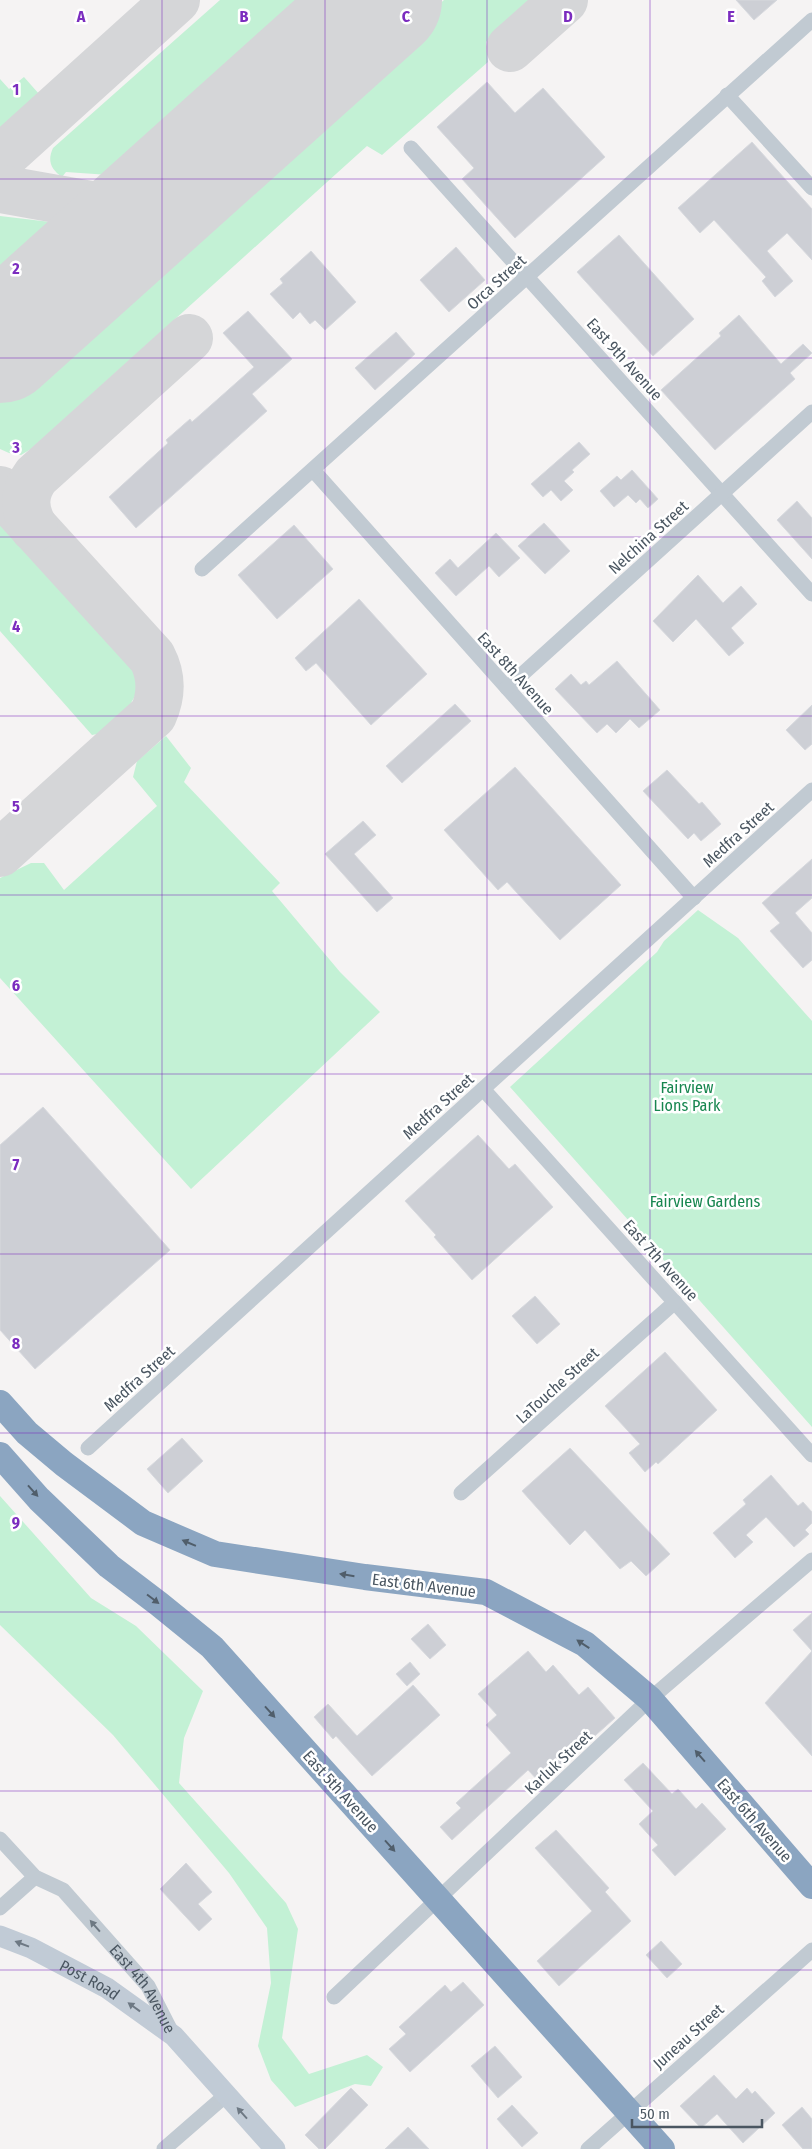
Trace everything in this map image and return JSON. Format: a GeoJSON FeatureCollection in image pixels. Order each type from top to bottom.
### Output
{"type":"FeatureCollection","features":[{"type":"Feature","properties":{"kind":"highway","name":"East 6th Avenue"},"geometry":{"type":"LineString","coordinates":[[0,1403],[27,1433],[64,1464],[143,1523],[216,1554],[365,1577],[486,1592],[585,1644],[650,1699],[812,1886]]}},
{"type":"Feature","properties":{"kind":"highway","name":"East 5th Avenue"},"geometry":{"type":"LineString","coordinates":[[0,1455],[40,1499],[108,1566],[212,1647],[662,2149]]}},
{"type":"Feature","properties":{"kind":"main road","name":"Post Road"},"geometry":{"type":"LineString","coordinates":[[0,1936],[31,1948],[107,1988],[174,2036]]}},
{"type":"Feature","properties":{"kind":"main road","name":"East 4th Avenue"},"geometry":{"type":"LineString","coordinates":[[174,2036],[275,2149]]}},
{"type":"Feature","properties":{"kind":"street","name":"Orca Street"},"geometry":{"type":"LineString","coordinates":[[202,569],[527,277],[727,94],[812,20]]}},
{"type":"Feature","properties":{"kind":"street"},"geometry":{"type":"LineString","coordinates":[[727,94],[812,188]]}},
{"type":"Feature","properties":{"kind":"street","name":"East 9th Avenue"},"geometry":{"type":"LineString","coordinates":[[411,148],[812,594]]}},
{"type":"Feature","properties":{"kind":"street","name":"Nelchina Street"},"geometry":{"type":"LineString","coordinates":[[507,688],[812,412]]}},
{"type":"Feature","properties":{"kind":"street","name":"East 8th Avenue"},"geometry":{"type":"LineString","coordinates":[[313,470],[694,898]]}},
{"type":"Feature","properties":{"kind":"street","name":"Medfra Street"},"geometry":{"type":"LineString","coordinates":[[88,1448],[812,790]]}},
{"type":"Feature","properties":{"kind":"street","name":"East 7th Avenue"},"geometry":{"type":"LineString","coordinates":[[483,1089],[812,1455]]}},
{"type":"Feature","properties":{"kind":"street","name":"LaTouche Street"},"geometry":{"type":"LineString","coordinates":[[462,1493],[675,1302]]}},
{"type":"Feature","properties":{"kind":"street","name":"Karluk Street"},"geometry":{"type":"LineString","coordinates":[[334,1997],[650,1699],[812,1560]]}},
{"type":"Feature","properties":{"kind":"street","name":"East 4th Avenue"},"geometry":{"type":"LineString","coordinates":[[0,1839],[35,1877],[63,1890],[148,1986],[174,2036]]}},
{"type":"Feature","properties":{"kind":"street"},"geometry":{"type":"LineString","coordinates":[[0,1908],[35,1877]]}},
{"type":"Feature","properties":{"kind":"street","name":"Juneau Street"},"geometry":{"type":"LineString","coordinates":[[588,2149],[812,1950]]}},
{"type":"Feature","properties":{"kind":"street"},"geometry":{"type":"LineString","coordinates":[[164,2149],[226,2095]]}},
{"type":"Feature","properties":{"kind":"green space"},"geometry":{"type":"Polygon","coordinates":[[[220,0],[328,0],[138,165],[109,175],[66,172],[62,177],[58,174],[50,161],[53,148],[220,0]]]}},
{"type":"Feature","properties":{"kind":"green space"},"geometry":{"type":"Polygon","coordinates":[[[444,0],[531,0],[486,42],[488,62],[382,155],[367,146],[31,449],[21,455],[0,449],[0,403],[11,390],[444,0]]]}},
{"type":"Feature","properties":{"kind":"green space"},"geometry":{"type":"Polygon","coordinates":[[[24,77],[39,94],[0,128],[0,79],[9,89],[24,77]]]}},
{"type":"Feature","properties":{"kind":"green space"},"geometry":{"type":"Polygon","coordinates":[[[0,216],[59,223],[61,233],[0,293],[0,216]]]}},
{"type":"Feature","properties":{"kind":"green space"},"geometry":{"type":"Polygon","coordinates":[[[0,521],[129,660],[137,686],[134,699],[103,732],[92,735],[0,631],[0,521]]]}},
{"type":"Feature","properties":{"kind":"green space"},"geometry":{"type":"Polygon","coordinates":[[[166,736],[191,768],[184,782],[280,883],[272,891],[340,972],[380,1012],[191,1189],[0,978],[0,878],[31,863],[44,863],[64,890],[157,806],[133,777],[137,761],[166,736]]]}},
{"type":"Feature","properties":{"kind":"green space","name":"Fairview Lions Park"},"geometry":{"type":"Polygon","coordinates":[[[698,910],[738,938],[812,1021],[812,1427],[510,1087],[657,952],[664,941],[698,910]]]}},
{"type":"Feature","properties":{"kind":"green space"},"geometry":{"type":"Polygon","coordinates":[[[0,1496],[91,1598],[136,1626],[203,1691],[184,1738],[179,1783],[286,1903],[298,1929],[282,2038],[309,2074],[367,2055],[383,2067],[371,2086],[355,2084],[295,2107],[271,2080],[258,2046],[271,1983],[267,1928],[229,1873],[113,1735],[0,1625],[0,1496]]]}},
{"type":"Feature","properties":{"kind":"building"},"geometry":{"type":"Polygon","coordinates":[[[736,0],[777,0],[754,20],[736,0]]]}},
{"type":"Feature","properties":{"kind":"building"},"geometry":{"type":"Polygon","coordinates":[[[487,82],[515,113],[543,88],[605,157],[515,238],[462,179],[474,168],[437,127],[487,82]]]}},
{"type":"Feature","properties":{"kind":"building"},"geometry":{"type":"Polygon","coordinates":[[[752,142],[812,209],[812,260],[787,233],[767,251],[793,281],[775,297],[762,281],[766,277],[714,220],[700,233],[678,208],[752,142]]]}},
{"type":"Feature","properties":{"kind":"building"},"geometry":{"type":"Polygon","coordinates":[[[619,235],[694,319],[653,356],[577,272],[619,235]]]}},
{"type":"Feature","properties":{"kind":"building"},"geometry":{"type":"Polygon","coordinates":[[[456,247],[485,280],[449,312],[420,280],[456,247]]]}},
{"type":"Feature","properties":{"kind":"building"},"geometry":{"type":"Polygon","coordinates":[[[311,251],[356,302],[325,330],[315,320],[310,324],[300,312],[293,319],[270,294],[283,283],[280,279],[311,251]]]}},
{"type":"Feature","properties":{"kind":"building"},"geometry":{"type":"Polygon","coordinates":[[[248,311],[292,359],[252,394],[267,411],[136,528],[109,497],[168,443],[166,440],[190,419],[192,422],[254,367],[223,333],[248,311]]]}},
{"type":"Feature","properties":{"kind":"building"},"geometry":{"type":"Polygon","coordinates":[[[739,315],[781,364],[803,344],[812,353],[790,373],[795,379],[715,450],[661,390],[721,336],[719,333],[739,315]]]}},
{"type":"Feature","properties":{"kind":"building"},"geometry":{"type":"Polygon","coordinates":[[[396,332],[415,354],[375,390],[355,368],[396,332]]]}},
{"type":"Feature","properties":{"kind":"building"},"geometry":{"type":"Polygon","coordinates":[[[579,442],[590,454],[572,470],[574,472],[564,481],[573,490],[561,501],[551,490],[543,497],[531,484],[579,442]]]}},
{"type":"Feature","properties":{"kind":"building"},"geometry":{"type":"Polygon","coordinates":[[[632,470],[658,499],[648,508],[640,499],[636,503],[628,495],[614,507],[600,491],[617,476],[621,480],[632,470]]]}},
{"type":"Feature","properties":{"kind":"building"},"geometry":{"type":"Polygon","coordinates":[[[797,501],[812,518],[812,559],[777,520],[797,501]]]}},
{"type":"Feature","properties":{"kind":"building"},"geometry":{"type":"Polygon","coordinates":[[[544,523],[570,551],[545,574],[518,546],[544,523]]]}},
{"type":"Feature","properties":{"kind":"building"},"geometry":{"type":"Polygon","coordinates":[[[294,525],[333,569],[277,619],[238,575],[294,525]]]}},
{"type":"Feature","properties":{"kind":"building"},"geometry":{"type":"Polygon","coordinates":[[[496,533],[520,558],[499,577],[489,566],[456,596],[435,573],[450,559],[458,568],[496,533]]]}},
{"type":"Feature","properties":{"kind":"building"},"geometry":{"type":"Polygon","coordinates":[[[698,575],[723,603],[741,586],[757,604],[731,628],[744,643],[729,656],[696,619],[673,642],[653,621],[698,575]]]}},
{"type":"Feature","properties":{"kind":"building"},"geometry":{"type":"Polygon","coordinates":[[[359,599],[427,674],[371,725],[316,663],[306,671],[295,658],[359,599]]]}},
{"type":"Feature","properties":{"kind":"building"},"geometry":{"type":"Polygon","coordinates":[[[617,661],[660,710],[639,728],[630,719],[616,733],[607,724],[597,733],[555,689],[571,674],[581,685],[586,681],[589,685],[617,661]]]}},
{"type":"Feature","properties":{"kind":"building"},"geometry":{"type":"Polygon","coordinates":[[[455,704],[471,721],[402,783],[386,766],[455,704]]]}},
{"type":"Feature","properties":{"kind":"building"},"geometry":{"type":"Polygon","coordinates":[[[812,705],[812,744],[805,750],[786,730],[812,705]]]}},
{"type":"Feature","properties":{"kind":"building"},"geometry":{"type":"Polygon","coordinates":[[[515,767],[621,885],[560,940],[507,882],[498,890],[444,830],[515,767]]]}},
{"type":"Feature","properties":{"kind":"building"},"geometry":{"type":"Polygon","coordinates":[[[667,770],[699,804],[702,802],[721,824],[701,841],[694,833],[688,839],[643,791],[667,770]]]}},
{"type":"Feature","properties":{"kind":"building"},"geometry":{"type":"Polygon","coordinates":[[[363,821],[376,835],[354,854],[393,898],[377,912],[325,854],[363,821]]]}},
{"type":"Feature","properties":{"kind":"building"},"geometry":{"type":"Polygon","coordinates":[[[812,859],[812,898],[795,913],[812,933],[812,960],[803,968],[770,931],[780,923],[762,903],[812,859]]]}},
{"type":"Feature","properties":{"kind":"building"},"geometry":{"type":"Polygon","coordinates":[[[43,1107],[170,1250],[35,1369],[0,1330],[0,1145],[43,1107]]]}},
{"type":"Feature","properties":{"kind":"building"},"geometry":{"type":"Polygon","coordinates":[[[478,1135],[509,1169],[515,1164],[553,1207],[472,1280],[434,1237],[436,1235],[405,1201],[478,1135]]]}},
{"type":"Feature","properties":{"kind":"building"},"geometry":{"type":"Polygon","coordinates":[[[535,1296],[560,1324],[537,1344],[512,1316],[535,1296]]]}},
{"type":"Feature","properties":{"kind":"building"},"geometry":{"type":"Polygon","coordinates":[[[665,1352],[717,1410],[658,1464],[656,1462],[645,1472],[629,1453],[640,1444],[605,1406],[665,1352]]]}},
{"type":"Feature","properties":{"kind":"building"},"geometry":{"type":"Polygon","coordinates":[[[182,1438],[203,1461],[168,1493],[147,1469],[182,1438]]]}},
{"type":"Feature","properties":{"kind":"building"},"geometry":{"type":"Polygon","coordinates":[[[570,1448],[670,1554],[646,1576],[631,1561],[620,1569],[585,1530],[570,1545],[522,1491],[570,1448]]]}},
{"type":"Feature","properties":{"kind":"building"},"geometry":{"type":"Polygon","coordinates":[[[771,1475],[798,1506],[803,1502],[812,1512],[812,1523],[805,1530],[809,1534],[794,1547],[766,1517],[746,1535],[753,1542],[735,1558],[713,1533],[746,1504],[743,1500],[771,1475]]]}},
{"type":"Feature","properties":{"kind":"building"},"geometry":{"type":"Polygon","coordinates":[[[812,1613],[812,1651],[793,1630],[812,1613]]]}},
{"type":"Feature","properties":{"kind":"building"},"geometry":{"type":"Polygon","coordinates":[[[428,1624],[446,1645],[430,1659],[411,1639],[428,1624]]]}},
{"type":"Feature","properties":{"kind":"building"},"geometry":{"type":"Polygon","coordinates":[[[528,1651],[546,1672],[553,1665],[579,1695],[588,1687],[615,1718],[541,1784],[528,1770],[452,1840],[440,1827],[461,1808],[456,1803],[511,1753],[486,1725],[497,1715],[478,1694],[528,1651]]]}},
{"type":"Feature","properties":{"kind":"building"},"geometry":{"type":"Polygon","coordinates":[[[812,1651],[812,1756],[765,1703],[812,1651]]]}},
{"type":"Feature","properties":{"kind":"building"},"geometry":{"type":"Polygon","coordinates":[[[410,1662],[420,1674],[407,1686],[396,1674],[410,1662]]]}},
{"type":"Feature","properties":{"kind":"building"},"geometry":{"type":"Polygon","coordinates":[[[413,1685],[440,1715],[372,1776],[336,1736],[333,1739],[314,1717],[328,1704],[357,1736],[413,1685]]]}},
{"type":"Feature","properties":{"kind":"building"},"geometry":{"type":"Polygon","coordinates":[[[643,1763],[672,1794],[678,1789],[696,1809],[702,1803],[726,1829],[675,1876],[652,1850],[658,1845],[639,1824],[653,1811],[624,1780],[643,1763]]]}},
{"type":"Feature","properties":{"kind":"building"},"geometry":{"type":"Polygon","coordinates":[[[556,1830],[609,1888],[605,1892],[631,1921],[559,1986],[537,1961],[592,1911],[535,1848],[556,1830]]]}},
{"type":"Feature","properties":{"kind":"building"},"geometry":{"type":"Polygon","coordinates":[[[186,1863],[212,1892],[198,1904],[212,1919],[199,1931],[160,1889],[186,1863]]]}},
{"type":"Feature","properties":{"kind":"building"},"geometry":{"type":"Polygon","coordinates":[[[661,1941],[682,1964],[667,1978],[646,1955],[661,1941]]]}},
{"type":"Feature","properties":{"kind":"building"},"geometry":{"type":"Polygon","coordinates":[[[463,1982],[484,2005],[410,2072],[389,2049],[406,2034],[399,2027],[445,1985],[451,1992],[463,1982]]]}},
{"type":"Feature","properties":{"kind":"building"},"geometry":{"type":"Polygon","coordinates":[[[495,2046],[522,2077],[498,2098],[471,2066],[495,2046]]]}},
{"type":"Feature","properties":{"kind":"building"},"geometry":{"type":"Polygon","coordinates":[[[714,2075],[736,2099],[747,2088],[752,2094],[755,2091],[775,2113],[743,2143],[717,2114],[701,2128],[680,2106],[714,2075]]]}},
{"type":"Feature","properties":{"kind":"building"},"geometry":{"type":"Polygon","coordinates":[[[351,2088],[368,2105],[325,2149],[319,2149],[305,2135],[351,2088]]]}},
{"type":"Feature","properties":{"kind":"building"},"geometry":{"type":"Polygon","coordinates":[[[512,2105],[538,2133],[522,2147],[497,2119],[512,2105]]]}},
{"type":"Feature","properties":{"kind":"building"},"geometry":{"type":"Polygon","coordinates":[[[802,2107],[812,2119],[812,2149],[803,2149],[782,2125],[802,2107]]]}},
{"type":"Feature","properties":{"kind":"building"},"geometry":{"type":"Polygon","coordinates":[[[408,2127],[429,2149],[385,2149],[408,2127]]]}},
{"type":"Feature","properties":{"kind":"taxiway"},"geometry":{"type":"LineString","coordinates":[[0,159],[176,0]]}},
{"type":"Feature","properties":{"kind":"taxiway"},"geometry":{"type":"LineString","coordinates":[[510,48],[564,0]]}},
{"type":"Feature","properties":{"kind":"taxiway"},"geometry":{"type":"LineString","coordinates":[[0,189],[113,209],[127,209],[140,206],[165,196]]}},
{"type":"Feature","properties":{"kind":"taxiway"},"geometry":{"type":"LineString","coordinates":[[34,528],[28,515],[26,502],[29,489],[36,476],[189,338]]}},
{"type":"Feature","properties":{"kind":"taxiway"},"geometry":{"type":"LineString","coordinates":[[0,490],[152,657],[158,671],[160,686],[153,715],[0,853]]}},
{"type":"Feature","properties":{"kind":"runway"},"geometry":{"type":"LineString","coordinates":[[0,344],[383,0]]}},
{"type":"Feature","properties":{"kind":"park label","name":"Fairview Gardens"},"geometry":{"type":"Point","coordinates":[705,1201]}}]}
